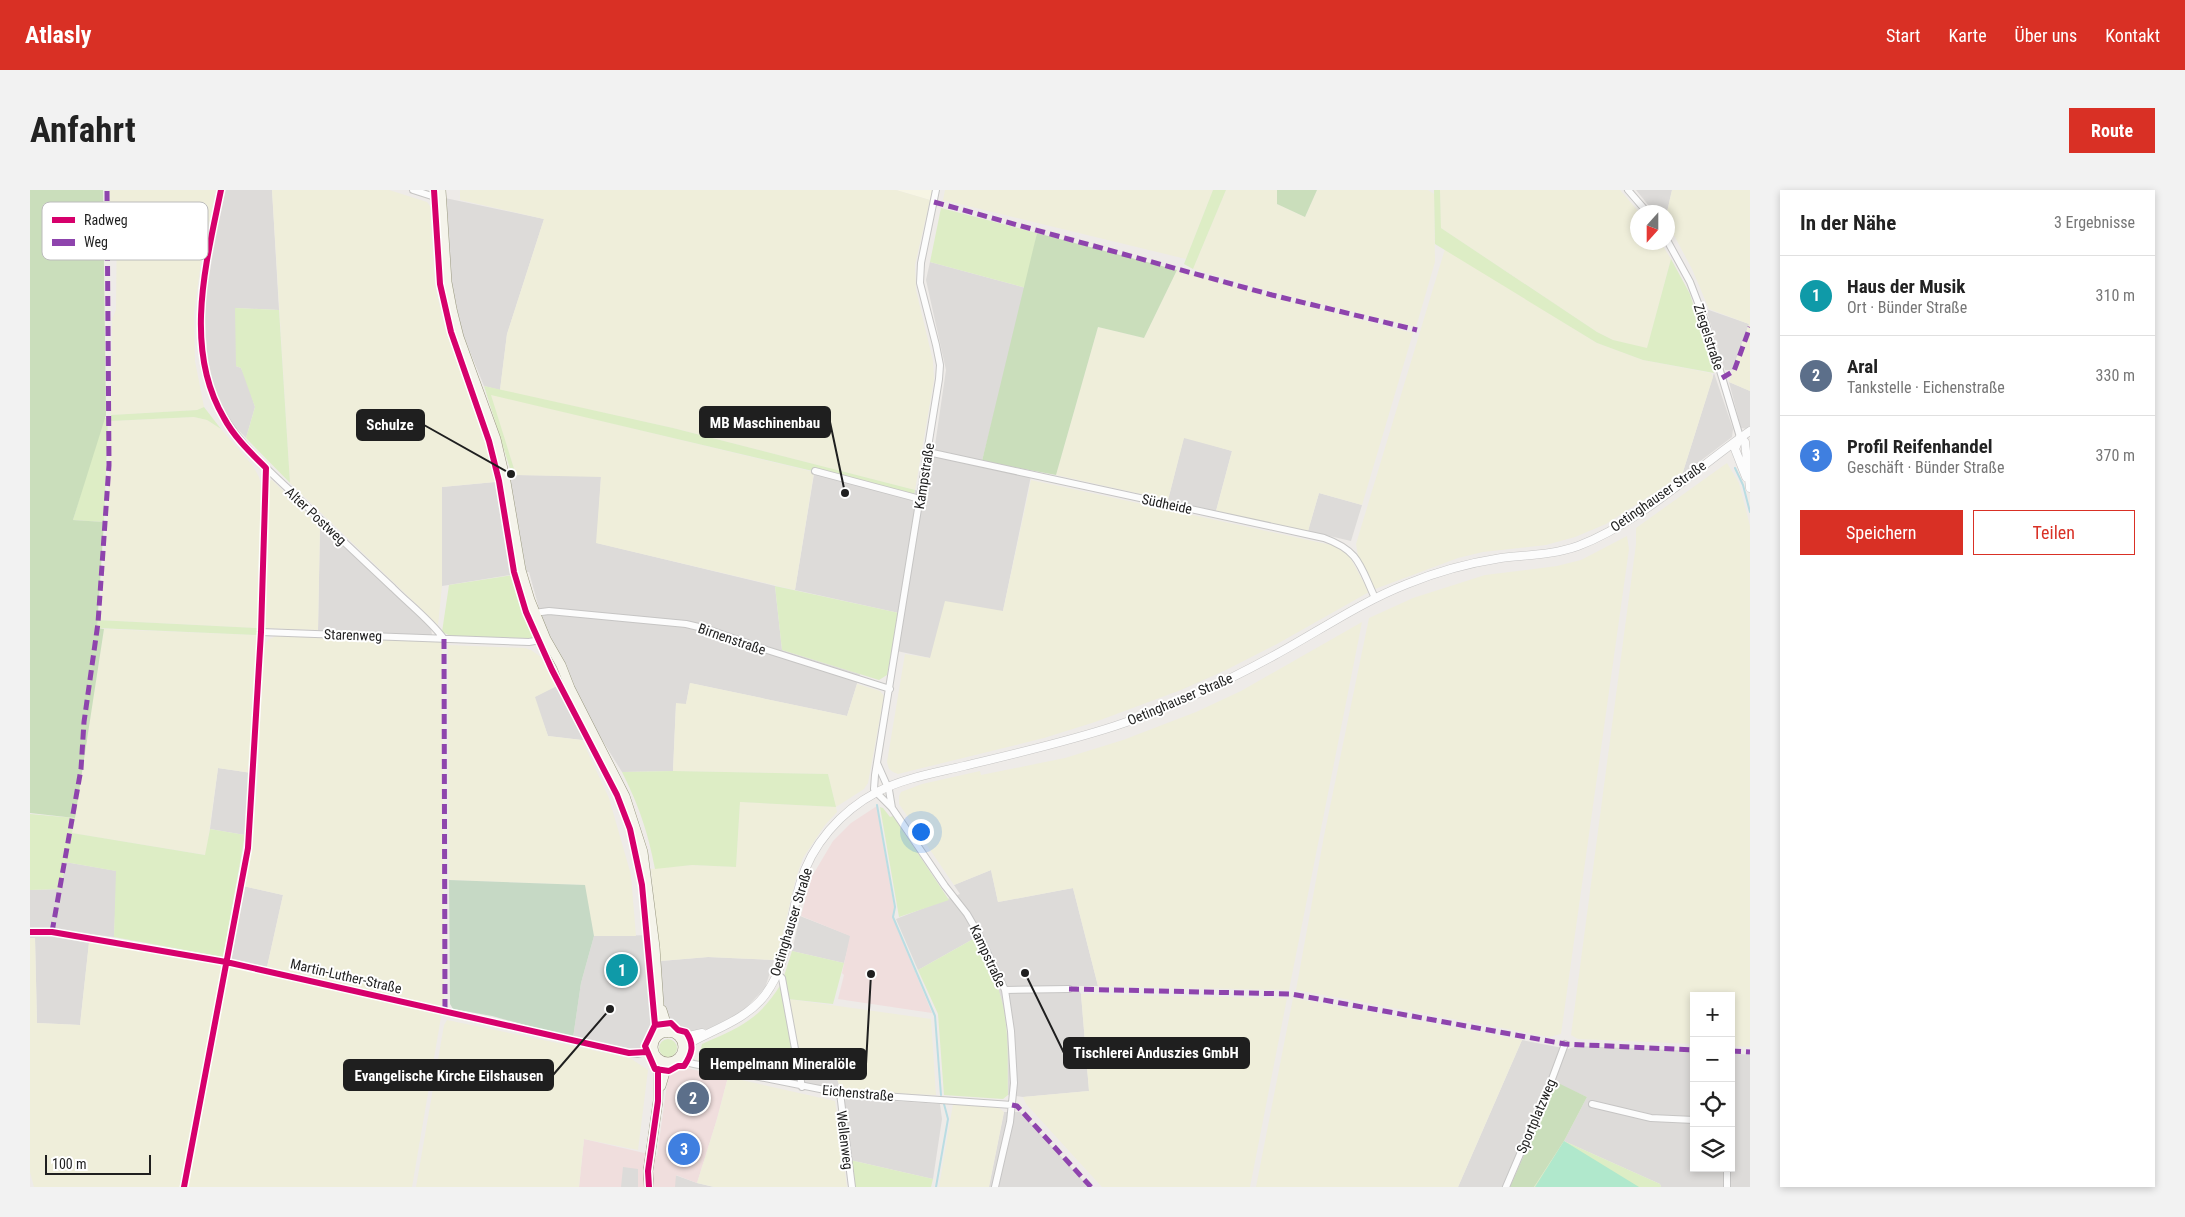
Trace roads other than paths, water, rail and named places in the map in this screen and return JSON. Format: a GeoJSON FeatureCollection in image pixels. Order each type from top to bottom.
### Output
{"type":"FeatureCollection","features":[{"type":"Feature","properties":{"kind":"main road"},"geometry":{"type":"LineString","coordinates":[[441,194],[447,282],[452,309],[459,337],[496,439],[506,482],[521,570],[534,613],[561,678],[570,688],[625,796],[643,852],[665,1034],[681,1047],[677,1059],[668,1062],[659,1059]]}},
{"type":"Feature","properties":{"kind":"main road"},"geometry":{"type":"LineString","coordinates":[[649,1187],[648,1171],[658,1100],[659,1059],[654,1050],[654,1044],[665,1034]]}},
{"type":"Feature","properties":{"kind":"main road"},"geometry":{"type":"LineString","coordinates":[[658,1100],[668,1062]]}},
{"type":"Feature","properties":{"kind":"main road"},"geometry":{"type":"LineString","coordinates":[[644,1187],[644,1178],[648,1171]]}},
{"type":"Feature","properties":{"kind":"street","name":"Alter Postweg"},"geometry":{"type":"LineString","coordinates":[[208,256],[221,190]]}},
{"type":"Feature","properties":{"kind":"street"},"geometry":{"type":"LineString","coordinates":[[413,190],[441,194]]}},
{"type":"Feature","properties":{"kind":"street","name":"Kampstraße"},"geometry":{"type":"LineString","coordinates":[[936,190],[921,263],[920,282],[940,365],[928,452],[874,789],[892,808],[945,886],[967,914],[1005,990],[1014,1083],[1012,1105],[995,1187]]}},
{"type":"Feature","properties":{"kind":"street"},"geometry":{"type":"LineString","coordinates":[[1628,190],[1640,205]]}},
{"type":"Feature","properties":{"kind":"street","name":"Ziegelstraße"},"geometry":{"type":"LineString","coordinates":[[1672,250],[1690,282],[1705,321],[1740,437]]}},
{"type":"Feature","properties":{"kind":"street","name":"Alter Postweg"},"geometry":{"type":"LineString","coordinates":[[207,260],[201,306],[204,362],[208,382],[219,409],[233,432],[266,468],[444,639]]}},
{"type":"Feature","properties":{"kind":"street","name":"Oetinghauser Straße"},"geometry":{"type":"LineString","coordinates":[[681,1047],[740,1017],[764,996],[777,973],[788,939],[800,884],[806,867],[827,833],[840,819],[876,792],[908,780],[1082,735],[1148,714],[1225,681],[1375,598],[1407,584],[1458,567],[1498,559],[1546,554],[1576,546],[1627,521],[1750,431]]}},
{"type":"Feature","properties":{"kind":"street"},"geometry":{"type":"LineString","coordinates":[[1740,437],[1745,442],[1750,486]]}},
{"type":"Feature","properties":{"kind":"street","name":"Südheide"},"geometry":{"type":"LineString","coordinates":[[928,452],[1324,538],[1342,544],[1354,554],[1375,598]]}},
{"type":"Feature","properties":{"kind":"street"},"geometry":{"type":"LineString","coordinates":[[815,471],[920,499]]}},
{"type":"Feature","properties":{"kind":"street","name":"Birnenstraße"},"geometry":{"type":"LineString","coordinates":[[534,613],[549,611],[686,624],[707,629],[766,650],[890,689]]}},
{"type":"Feature","properties":{"kind":"street","name":"Starenweg"},"geometry":{"type":"LineString","coordinates":[[261,632],[444,639]]}},
{"type":"Feature","properties":{"kind":"street"},"geometry":{"type":"LineString","coordinates":[[444,639],[547,642]]}},
{"type":"Feature","properties":{"kind":"street","name":"Kampstraße"},"geometry":{"type":"LineString","coordinates":[[877,763],[888,787],[892,808]]}},
{"type":"Feature","properties":{"kind":"street","name":"Martin-Luther-Straße"},"geometry":{"type":"LineString","coordinates":[[30,932],[52,932],[226,962],[628,1053],[637,1054],[654,1050]]}},
{"type":"Feature","properties":{"kind":"street"},"geometry":{"type":"LineString","coordinates":[[777,973],[782,978],[802,1087]]}},
{"type":"Feature","properties":{"kind":"street"},"geometry":{"type":"LineString","coordinates":[[1005,990],[1069,989]]}},
{"type":"Feature","properties":{"kind":"street","name":"Sportplatzweg"},"geometry":{"type":"LineString","coordinates":[[1506,1187],[1565,1044]]}},
{"type":"Feature","properties":{"kind":"street","name":"Eichenstraße"},"geometry":{"type":"LineString","coordinates":[[681,1047],[686,1062],[802,1087],[840,1093],[1012,1105]]}},
{"type":"Feature","properties":{"kind":"street","name":"Wellenweg"},"geometry":{"type":"LineString","coordinates":[[840,1093],[852,1187]]}},
{"type":"Feature","properties":{"kind":"street"},"geometry":{"type":"LineString","coordinates":[[1592,1104],[1651,1118],[1690,1120]]}},
{"type":"Feature","properties":{"kind":"street"},"geometry":{"type":"LineString","coordinates":[[1727,1172],[1727,1187]]}},
{"type":"Feature","properties":{"kind":"waterway"},"geometry":{"type":"LineString","coordinates":[[1735,468],[1743,485],[1750,512]]}},
{"type":"Feature","properties":{"kind":"waterway"},"geometry":{"type":"LineString","coordinates":[[877,805],[895,907],[893,917],[935,1016],[941,1095]]}},
{"type":"Feature","properties":{"kind":"waterway"},"geometry":{"type":"LineString","coordinates":[[936,1187],[948,1119],[944,1104]]}},
{"type":"Feature","properties":{"kind":"place","name":"Schulze"},"geometry":{"type":"Point","coordinates":[511,474]}},
{"type":"Feature","properties":{"kind":"place","name":"MB Maschinenbau"},"geometry":{"type":"Point","coordinates":[845,493]}},
{"type":"Feature","properties":{"kind":"place","name":"Haus der Musik"},"geometry":{"type":"Point","coordinates":[622,970]}},
{"type":"Feature","properties":{"kind":"place","name":"Tischlerei Anduszies GmbH"},"geometry":{"type":"Point","coordinates":[1025,973]}},
{"type":"Feature","properties":{"kind":"place","name":"Hempelmann Mineralöle"},"geometry":{"type":"Point","coordinates":[871,974]}},
{"type":"Feature","properties":{"kind":"place","name":"Evangelische Kirche Eilshausen"},"geometry":{"type":"Point","coordinates":[610,1009]}},
{"type":"Feature","properties":{"kind":"place","name":"Aral"},"geometry":{"type":"Point","coordinates":[693,1098]}},
{"type":"Feature","properties":{"kind":"place","name":"Profil Reifenhandel"},"geometry":{"type":"Point","coordinates":[684,1149]}}]}
